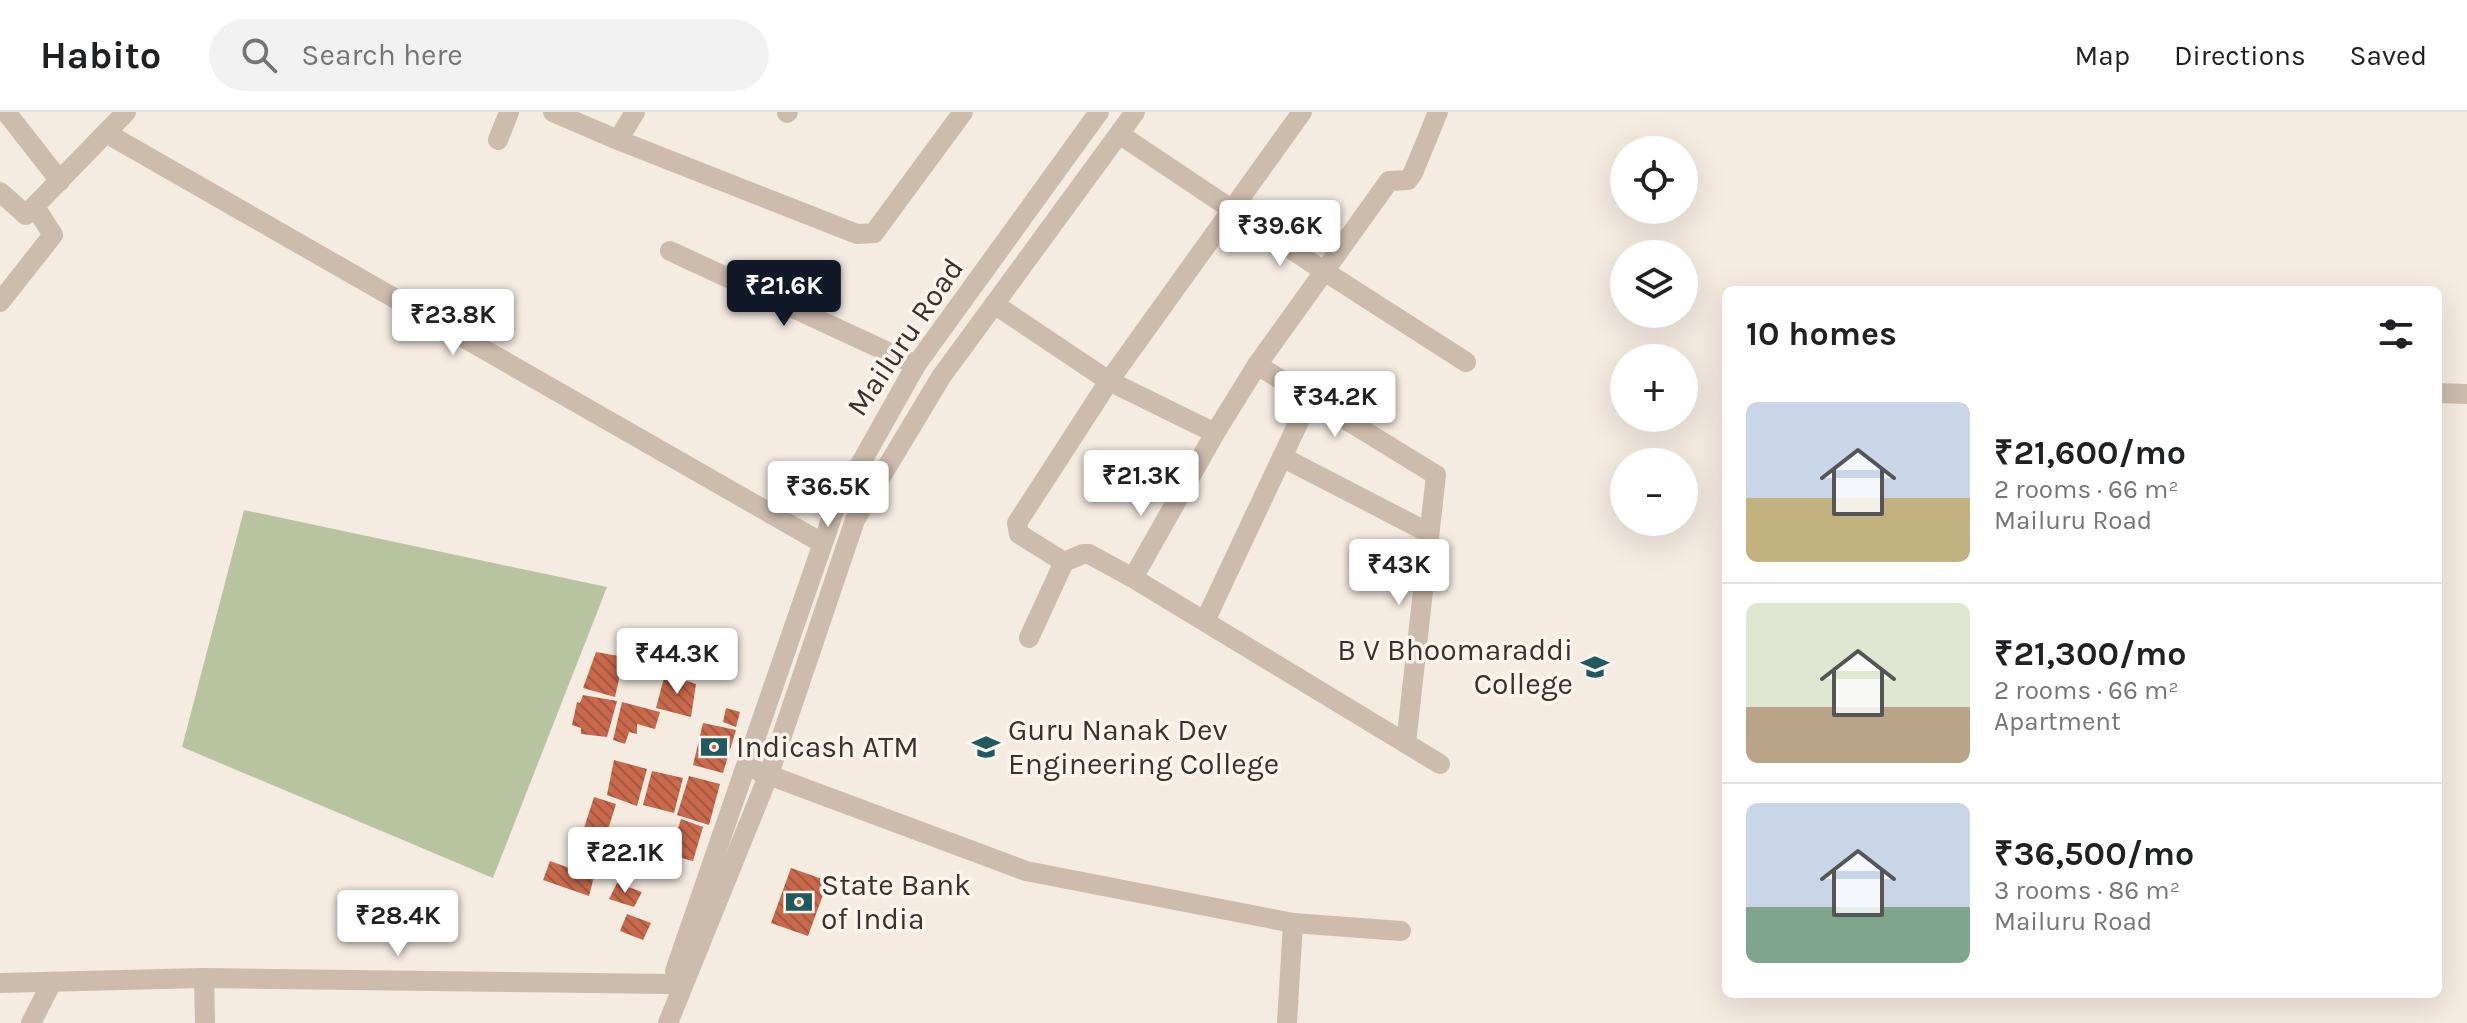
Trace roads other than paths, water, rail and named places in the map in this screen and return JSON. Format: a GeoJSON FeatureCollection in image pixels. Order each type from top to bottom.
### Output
{"type":"FeatureCollection","features":[{"type":"Feature","properties":{"kind":"street"},"geometry":{"type":"LineString","coordinates":[[6,112],[60,181]]}},
{"type":"Feature","properties":{"kind":"street"},"geometry":{"type":"LineString","coordinates":[[0,192],[26,215],[126,112]]}},
{"type":"Feature","properties":{"kind":"street"},"geometry":{"type":"LineString","coordinates":[[498,140],[509,112]]}},
{"type":"Feature","properties":{"kind":"street"},"geometry":{"type":"LineString","coordinates":[[553,112],[581,117],[618,140],[865,235],[874,233],[963,112]]}},
{"type":"Feature","properties":{"kind":"street"},"geometry":{"type":"LineString","coordinates":[[618,140],[635,112]]}},
{"type":"Feature","properties":{"kind":"street","name":"Mailuru Road"},"geometry":{"type":"LineString","coordinates":[[654,1023],[671,984],[747,768],[822,543],[851,477],[916,365],[1099,112]]}},
{"type":"Feature","properties":{"kind":"street"},"geometry":{"type":"LineString","coordinates":[[668,1023],[769,774],[855,520],[934,387],[1135,112]]}},
{"type":"Feature","properties":{"kind":"street"},"geometry":{"type":"LineString","coordinates":[[1064,562],[1019,534],[1017,523],[1109,381],[1302,112]]}},
{"type":"Feature","properties":{"kind":"street"},"geometry":{"type":"LineString","coordinates":[[1133,578],[1257,365],[1389,181],[1410,178],[1438,112]]}},
{"type":"Feature","properties":{"kind":"street"},"geometry":{"type":"LineString","coordinates":[[106,133],[822,543]]}},
{"type":"Feature","properties":{"kind":"street"},"geometry":{"type":"LineString","coordinates":[[1119,134],[1466,362]]}},
{"type":"Feature","properties":{"kind":"street"},"geometry":{"type":"LineString","coordinates":[[0,302],[53,235],[35,207]]}},
{"type":"Feature","properties":{"kind":"street"},"geometry":{"type":"LineString","coordinates":[[670,251],[916,365]]}},
{"type":"Feature","properties":{"kind":"street"},"geometry":{"type":"LineString","coordinates":[[994,304],[1109,381],[1215,433]]}},
{"type":"Feature","properties":{"kind":"street"},"geometry":{"type":"LineString","coordinates":[[1257,365],[1436,475],[1406,743]]}},
{"type":"Feature","properties":{"kind":"street"},"geometry":{"type":"LineString","coordinates":[[2442,393],[2467,394]]}},
{"type":"Feature","properties":{"kind":"street"},"geometry":{"type":"LineString","coordinates":[[1205,621],[1310,398]]}},
{"type":"Feature","properties":{"kind":"street"},"geometry":{"type":"LineString","coordinates":[[1282,457],[1429,533]]}},
{"type":"Feature","properties":{"kind":"street"},"geometry":{"type":"LineString","coordinates":[[1029,638],[1064,562],[1089,554],[1440,764]]}},
{"type":"Feature","properties":{"kind":"street"},"geometry":{"type":"LineString","coordinates":[[747,768],[1026,871],[1293,923],[1401,931]]}},
{"type":"Feature","properties":{"kind":"street"},"geometry":{"type":"LineString","coordinates":[[1287,1023],[1293,923]]}},
{"type":"Feature","properties":{"kind":"street"},"geometry":{"type":"LineString","coordinates":[[0,983],[204,978],[671,984]]}},
{"type":"Feature","properties":{"kind":"street"},"geometry":{"type":"LineString","coordinates":[[204,978],[205,1023]]}},
{"type":"Feature","properties":{"kind":"street"},"geometry":{"type":"LineString","coordinates":[[31,1023],[52,982]]}},
{"type":"Feature","properties":{"kind":"place","name":"B V Bhoomaraddi College"},"geometry":{"type":"Point","coordinates":[1595,667]}},
{"type":"Feature","properties":{"kind":"place","name":"Indicash ATM"},"geometry":{"type":"Point","coordinates":[714,747]}},
{"type":"Feature","properties":{"kind":"place","name":"Guru Nanak Dev Engineering College"},"geometry":{"type":"Point","coordinates":[986,747]}},
{"type":"Feature","properties":{"kind":"place","name":"State Bank of India"},"geometry":{"type":"Point","coordinates":[799,902]}}]}
